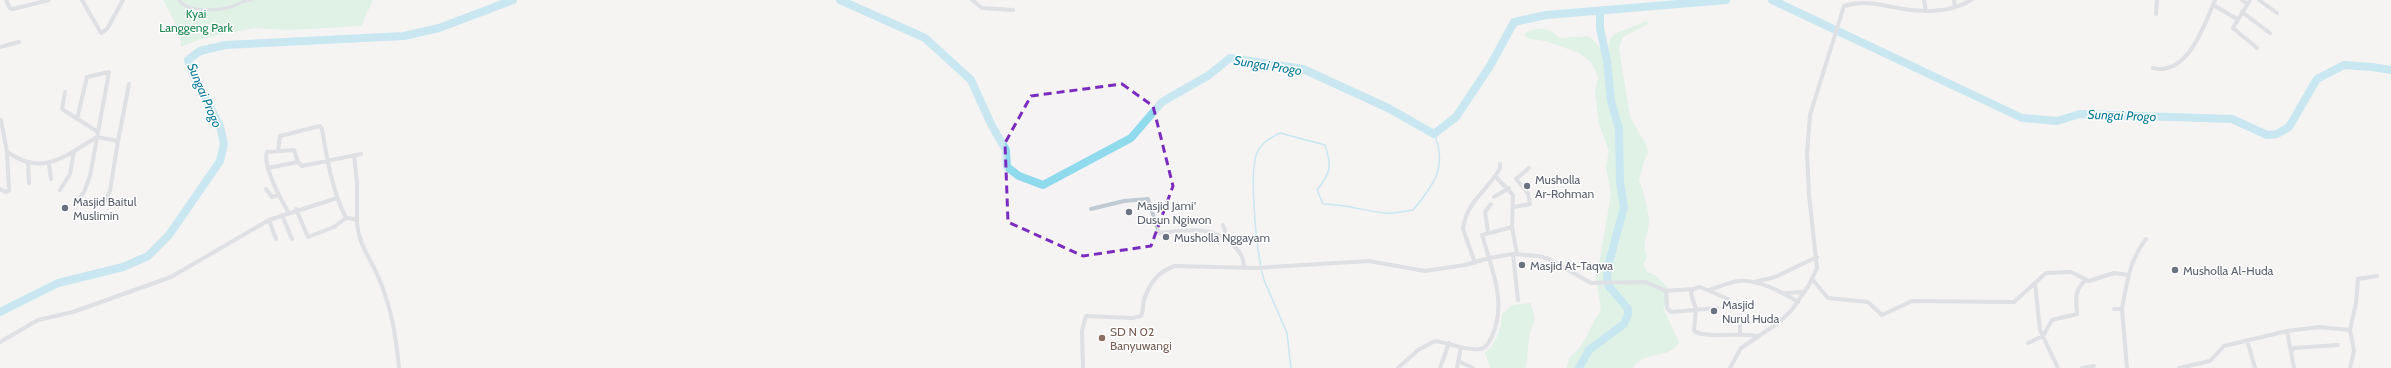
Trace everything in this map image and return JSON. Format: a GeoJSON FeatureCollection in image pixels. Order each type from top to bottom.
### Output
{"type":"FeatureCollection","features":[{"type":"Feature","properties":{"kind":"street"},"geometry":{"type":"LineString","coordinates":[[6,0],[10,8],[13,9],[49,0]]}},
{"type":"Feature","properties":{"kind":"street"},"geometry":{"type":"LineString","coordinates":[[82,0],[101,33],[107,29],[122,0]]}},
{"type":"Feature","properties":{"kind":"street"},"geometry":{"type":"LineString","coordinates":[[179,0],[187,8],[196,10],[232,7],[245,0],[251,0]]}},
{"type":"Feature","properties":{"kind":"street"},"geometry":{"type":"LineString","coordinates":[[972,0],[982,8],[1013,10]]}},
{"type":"Feature","properties":{"kind":"street"},"geometry":{"type":"LineString","coordinates":[[1730,368],[1741,348],[1778,323],[1798,302],[1817,268],[1809,195],[1807,152],[1810,115],[1827,56],[1844,6],[1856,0],[1867,0],[1926,11],[1955,7],[1971,0]]}},
{"type":"Feature","properties":{"kind":"street"},"geometry":{"type":"LineString","coordinates":[[1924,0],[1926,11]]}},
{"type":"Feature","properties":{"kind":"street"},"geometry":{"type":"LineString","coordinates":[[1954,0],[1955,7]]}},
{"type":"Feature","properties":{"kind":"street"},"geometry":{"type":"LineString","coordinates":[[2156,14],[2157,0]]}},
{"type":"Feature","properties":{"kind":"street"},"geometry":{"type":"LineString","coordinates":[[2153,68],[2160,70],[2171,67],[2188,55],[2201,35],[2215,0]]}},
{"type":"Feature","properties":{"kind":"street"},"geometry":{"type":"LineString","coordinates":[[2242,0],[2249,2],[2237,19],[2233,29],[2257,48]]}},
{"type":"Feature","properties":{"kind":"street"},"geometry":{"type":"LineString","coordinates":[[2259,0],[2277,13]]}},
{"type":"Feature","properties":{"kind":"street"},"geometry":{"type":"LineString","coordinates":[[2213,5],[2237,19]]}},
{"type":"Feature","properties":{"kind":"street"},"geometry":{"type":"LineString","coordinates":[[2242,12],[2270,33]]}},
{"type":"Feature","properties":{"kind":"street"},"geometry":{"type":"LineString","coordinates":[[0,48],[19,42]]}},
{"type":"Feature","properties":{"kind":"street"},"geometry":{"type":"LineString","coordinates":[[74,205],[84,192],[89,181],[109,72],[87,77],[77,119]]}},
{"type":"Feature","properties":{"kind":"street"},"geometry":{"type":"LineString","coordinates":[[105,201],[110,191],[128,84]]}},
{"type":"Feature","properties":{"kind":"street"},"geometry":{"type":"LineString","coordinates":[[65,92],[62,109],[98,132]]}},
{"type":"Feature","properties":{"kind":"street"},"geometry":{"type":"LineString","coordinates":[[0,189],[6,192],[9,190],[7,152],[2,139],[1,120]]}},
{"type":"Feature","properties":{"kind":"street"},"geometry":{"type":"LineString","coordinates":[[278,150],[280,136],[320,126],[322,128],[327,159],[337,198],[346,218]]}},
{"type":"Feature","properties":{"kind":"street"},"geometry":{"type":"LineString","coordinates":[[7,152],[28,163],[49,164],[97,137],[118,141]]}},
{"type":"Feature","properties":{"kind":"street"},"geometry":{"type":"LineString","coordinates":[[288,212],[268,168],[266,153],[278,150],[294,150],[298,162]]}},
{"type":"Feature","properties":{"kind":"street"},"geometry":{"type":"LineString","coordinates":[[60,190],[70,174],[74,151]]}},
{"type":"Feature","properties":{"kind":"street"},"geometry":{"type":"LineString","coordinates":[[268,168],[298,162],[305,165],[327,159],[361,154]]}},
{"type":"Feature","properties":{"kind":"street"},"geometry":{"type":"LineString","coordinates":[[354,155],[357,182],[357,222],[361,242],[379,279],[392,314],[399,368]]}},
{"type":"Feature","properties":{"kind":"street"},"geometry":{"type":"LineString","coordinates":[[28,163],[29,183]]}},
{"type":"Feature","properties":{"kind":"street"},"geometry":{"type":"LineString","coordinates":[[49,164],[51,179]]}},
{"type":"Feature","properties":{"kind":"street"},"geometry":{"type":"LineString","coordinates":[[1475,263],[1463,229],[1467,218],[1466,213],[1495,176],[1500,168],[1500,164]]}},
{"type":"Feature","properties":{"kind":"street"},"geometry":{"type":"LineString","coordinates":[[1514,207],[1530,204],[1528,193],[1516,179],[1529,168]]}},
{"type":"Feature","properties":{"kind":"street"},"geometry":{"type":"LineString","coordinates":[[1495,176],[1509,188],[1513,195],[1514,207],[1512,226],[1518,300]]}},
{"type":"Feature","properties":{"kind":"street"},"geometry":{"type":"LineString","coordinates":[[1494,197],[1509,188]]}},
{"type":"Feature","properties":{"kind":"street"},"geometry":{"type":"LineString","coordinates":[[266,189],[272,197],[279,195]]}},
{"type":"Feature","properties":{"kind":"street"},"geometry":{"type":"LineString","coordinates":[[0,342],[38,320],[73,312],[171,276],[269,220],[296,209],[337,198]]}},
{"type":"Feature","properties":{"kind":"street"},"geometry":{"type":"LineString","coordinates":[[1091,209],[1124,201],[1148,199],[1159,233],[1191,229],[1214,232],[1239,250],[1244,258],[1244,268]]}},
{"type":"Feature","properties":{"kind":"street"},"geometry":{"type":"LineString","coordinates":[[1488,232],[1485,212],[1492,204]]}},
{"type":"Feature","properties":{"kind":"street"},"geometry":{"type":"LineString","coordinates":[[296,209],[308,237],[334,227],[346,218],[355,219],[357,222]]}},
{"type":"Feature","properties":{"kind":"street"},"geometry":{"type":"LineString","coordinates":[[282,215],[292,239]]}},
{"type":"Feature","properties":{"kind":"street"},"geometry":{"type":"LineString","coordinates":[[269,220],[276,239]]}},
{"type":"Feature","properties":{"kind":"street"},"geometry":{"type":"LineString","coordinates":[[1223,225],[1223,238]]}},
{"type":"Feature","properties":{"kind":"street"},"geometry":{"type":"LineString","coordinates":[[1398,368],[1413,353],[1430,342],[1449,343],[1461,347],[1481,349],[1486,346],[1498,324],[1499,299],[1481,237],[1488,232],[1512,226]]}},
{"type":"Feature","properties":{"kind":"street"},"geometry":{"type":"LineString","coordinates":[[2127,368],[2122,310],[2128,275],[2134,255],[2146,239]]}},
{"type":"Feature","properties":{"kind":"street"},"geometry":{"type":"LineString","coordinates":[[1083,368],[1082,331],[1086,316],[1132,318],[1140,316],[1144,299],[1156,277],[1166,269],[1175,266],[1255,268],[1369,261],[1425,270],[1475,263],[1488,258],[1515,254],[1544,257],[1585,281],[1599,284],[1646,282],[1666,291],[1700,287],[1728,299]]}},
{"type":"Feature","properties":{"kind":"street"},"geometry":{"type":"LineString","coordinates":[[1709,290],[1738,281],[1754,282],[1775,277],[1817,257]]}},
{"type":"Feature","properties":{"kind":"street"},"geometry":{"type":"LineString","coordinates":[[1812,279],[1828,298],[1868,302],[1882,316],[1912,301],[2014,302],[2044,274],[2062,271],[2076,274],[2086,280]]}},
{"type":"Feature","properties":{"kind":"street"},"geometry":{"type":"LineString","coordinates":[[2028,343],[2043,336],[2052,320],[2077,314],[2076,291],[2086,280],[2114,272],[2128,275]]}},
{"type":"Feature","properties":{"kind":"street"},"geometry":{"type":"LineString","coordinates":[[2350,368],[2354,351],[2350,330],[2356,303],[2358,279],[2377,276]]}},
{"type":"Feature","properties":{"kind":"street"},"geometry":{"type":"LineString","coordinates":[[1754,282],[1782,293],[1798,302]]}},
{"type":"Feature","properties":{"kind":"street"},"geometry":{"type":"LineString","coordinates":[[2035,283],[2043,336],[2058,368]]}},
{"type":"Feature","properties":{"kind":"street"},"geometry":{"type":"LineString","coordinates":[[1693,289],[1691,294],[1696,309],[1695,331],[1714,334],[1740,334],[1757,337]]}},
{"type":"Feature","properties":{"kind":"street"},"geometry":{"type":"LineString","coordinates":[[1666,291],[1667,308],[1670,312],[1717,308]]}},
{"type":"Feature","properties":{"kind":"street"},"geometry":{"type":"LineString","coordinates":[[1782,293],[1804,292]]}},
{"type":"Feature","properties":{"kind":"street"},"geometry":{"type":"LineString","coordinates":[[2114,309],[2122,310]]}},
{"type":"Feature","properties":{"kind":"street"},"geometry":{"type":"LineString","coordinates":[[1740,316],[1740,334]]}},
{"type":"Feature","properties":{"kind":"street"},"geometry":{"type":"LineString","coordinates":[[2179,368],[2209,362],[2224,346],[2287,331],[2319,327],[2350,330]]}},
{"type":"Feature","properties":{"kind":"street"},"geometry":{"type":"LineString","coordinates":[[2287,331],[2294,368]]}},
{"type":"Feature","properties":{"kind":"street"},"geometry":{"type":"LineString","coordinates":[[2247,340],[2255,368]]}},
{"type":"Feature","properties":{"kind":"street"},"geometry":{"type":"LineString","coordinates":[[1440,368],[1449,343]]}},
{"type":"Feature","properties":{"kind":"street"},"geometry":{"type":"LineString","coordinates":[[2291,352],[2300,348],[2338,345]]}},
{"type":"Feature","properties":{"kind":"street"},"geometry":{"type":"LineString","coordinates":[[1457,368],[1461,347]]}},
{"type":"Feature","properties":{"kind":"street"},"geometry":{"type":"LineString","coordinates":[[1458,362],[1473,368]]}},
{"type":"Feature","properties":{"kind":"street"},"geometry":{"type":"LineString","coordinates":[[2082,368],[2094,366]]}},
{"type":"Feature","properties":{"kind":"highlighted area"},"geometry":{"type":"Polygon","coordinates":[[[1122,84],[1153,106],[1173,186],[1151,246],[1083,256],[1008,222],[1005,143],[1031,96],[1122,84]]]}},
{"type":"Feature","properties":{"kind":"green space","name":"Kyai Langgeng Park"},"geometry":{"type":"Polygon","coordinates":[[[163,0],[373,0],[361,26],[289,30],[254,28],[200,39],[181,47],[180,32],[163,0]]]}},
{"type":"Feature","properties":{"kind":"green space"},"geometry":{"type":"Polygon","coordinates":[[[1647,21],[1648,24],[1623,37],[1619,48],[1630,117],[1647,146],[1648,154],[1644,161],[1639,180],[1646,201],[1649,220],[1645,244],[1645,252],[1647,257],[1643,264],[1647,272],[1655,275],[1668,288],[1669,302],[1663,308],[1679,342],[1675,348],[1669,351],[1637,362],[1633,368],[1567,368],[1569,359],[1582,344],[1601,310],[1595,270],[1600,259],[1611,194],[1606,167],[1609,151],[1599,124],[1595,93],[1598,77],[1592,63],[1579,53],[1546,41],[1529,39],[1524,34],[1542,29],[1549,30],[1560,38],[1588,36],[1594,40],[1602,50],[1608,53],[1609,41],[1614,34],[1647,21]]]}},
{"type":"Feature","properties":{"kind":"green space"},"geometry":{"type":"Polygon","coordinates":[[[1530,303],[1533,310],[1534,322],[1530,333],[1526,368],[1490,368],[1485,353],[1498,335],[1502,314],[1512,305],[1530,303]]]}},
{"type":"Feature","properties":{"kind":"waterway","name":"Sungai Progo"},"geometry":{"type":"LineString","coordinates":[[0,312],[58,283],[123,267],[148,256],[169,235],[220,161],[224,144],[220,126],[193,75],[188,60],[200,51],[225,45],[404,36],[439,28],[513,0]]}},
{"type":"Feature","properties":{"kind":"waterway","name":"Sungai Progo"},"geometry":{"type":"LineString","coordinates":[[840,0],[925,38],[971,80],[991,124],[1006,150],[1007,167],[1019,176],[1043,185],[1131,138],[1162,102],[1209,75],[1230,58],[1303,69],[1388,108],[1434,134],[1456,117],[1490,66],[1514,22],[1546,15],[1726,0]]}},
{"type":"Feature","properties":{"kind":"waterway","name":"Sungai Progo"},"geometry":{"type":"LineString","coordinates":[[1772,0],[2022,118],[2057,121],[2080,114],[2232,119],[2267,135],[2277,134],[2289,127],[2317,79],[2344,65],[2391,70]]}},
{"type":"Feature","properties":{"kind":"waterway"},"geometry":{"type":"LineString","coordinates":[[1579,368],[1589,350],[1624,324],[1628,315],[1628,309],[1608,285],[1607,270],[1624,207],[1620,182],[1619,129],[1611,101],[1607,61],[1600,28],[1600,11]]}},
{"type":"Feature","properties":{"kind":"waterway"},"geometry":{"type":"LineString","coordinates":[[1261,266],[1255,226],[1253,191],[1257,153],[1261,146],[1267,141],[1280,133],[1325,145],[1329,158],[1329,169],[1328,174],[1317,190],[1323,204],[1340,205],[1377,212],[1392,213],[1413,210],[1433,183],[1437,175],[1440,156],[1434,134]]}},
{"type":"Feature","properties":{"kind":"waterway"},"geometry":{"type":"LineString","coordinates":[[1261,269],[1264,280],[1287,333],[1291,368]]}},
{"type":"Feature","properties":{"kind":"place","name":"Musholla Ar-Rohman"},"geometry":{"type":"Point","coordinates":[1527,186]}},
{"type":"Feature","properties":{"kind":"place","name":"Masjid Baitul Muslimin"},"geometry":{"type":"Point","coordinates":[65,208]}},
{"type":"Feature","properties":{"kind":"place","name":"Masjid Jami' Dusun Ngiwon"},"geometry":{"type":"Point","coordinates":[1129,212]}},
{"type":"Feature","properties":{"kind":"place","name":"Musholla Nggayam"},"geometry":{"type":"Point","coordinates":[1166,237]}},
{"type":"Feature","properties":{"kind":"place","name":"Masjid At-Taqwa"},"geometry":{"type":"Point","coordinates":[1522,265]}},
{"type":"Feature","properties":{"kind":"place","name":"Musholla Al-Huda"},"geometry":{"type":"Point","coordinates":[2175,270]}},
{"type":"Feature","properties":{"kind":"place","name":"Masjid Nurul Huda"},"geometry":{"type":"Point","coordinates":[1714,311]}},
{"type":"Feature","properties":{"kind":"place","name":"SD N 02 Banyuwangi"},"geometry":{"type":"Point","coordinates":[1102,338]}}]}
